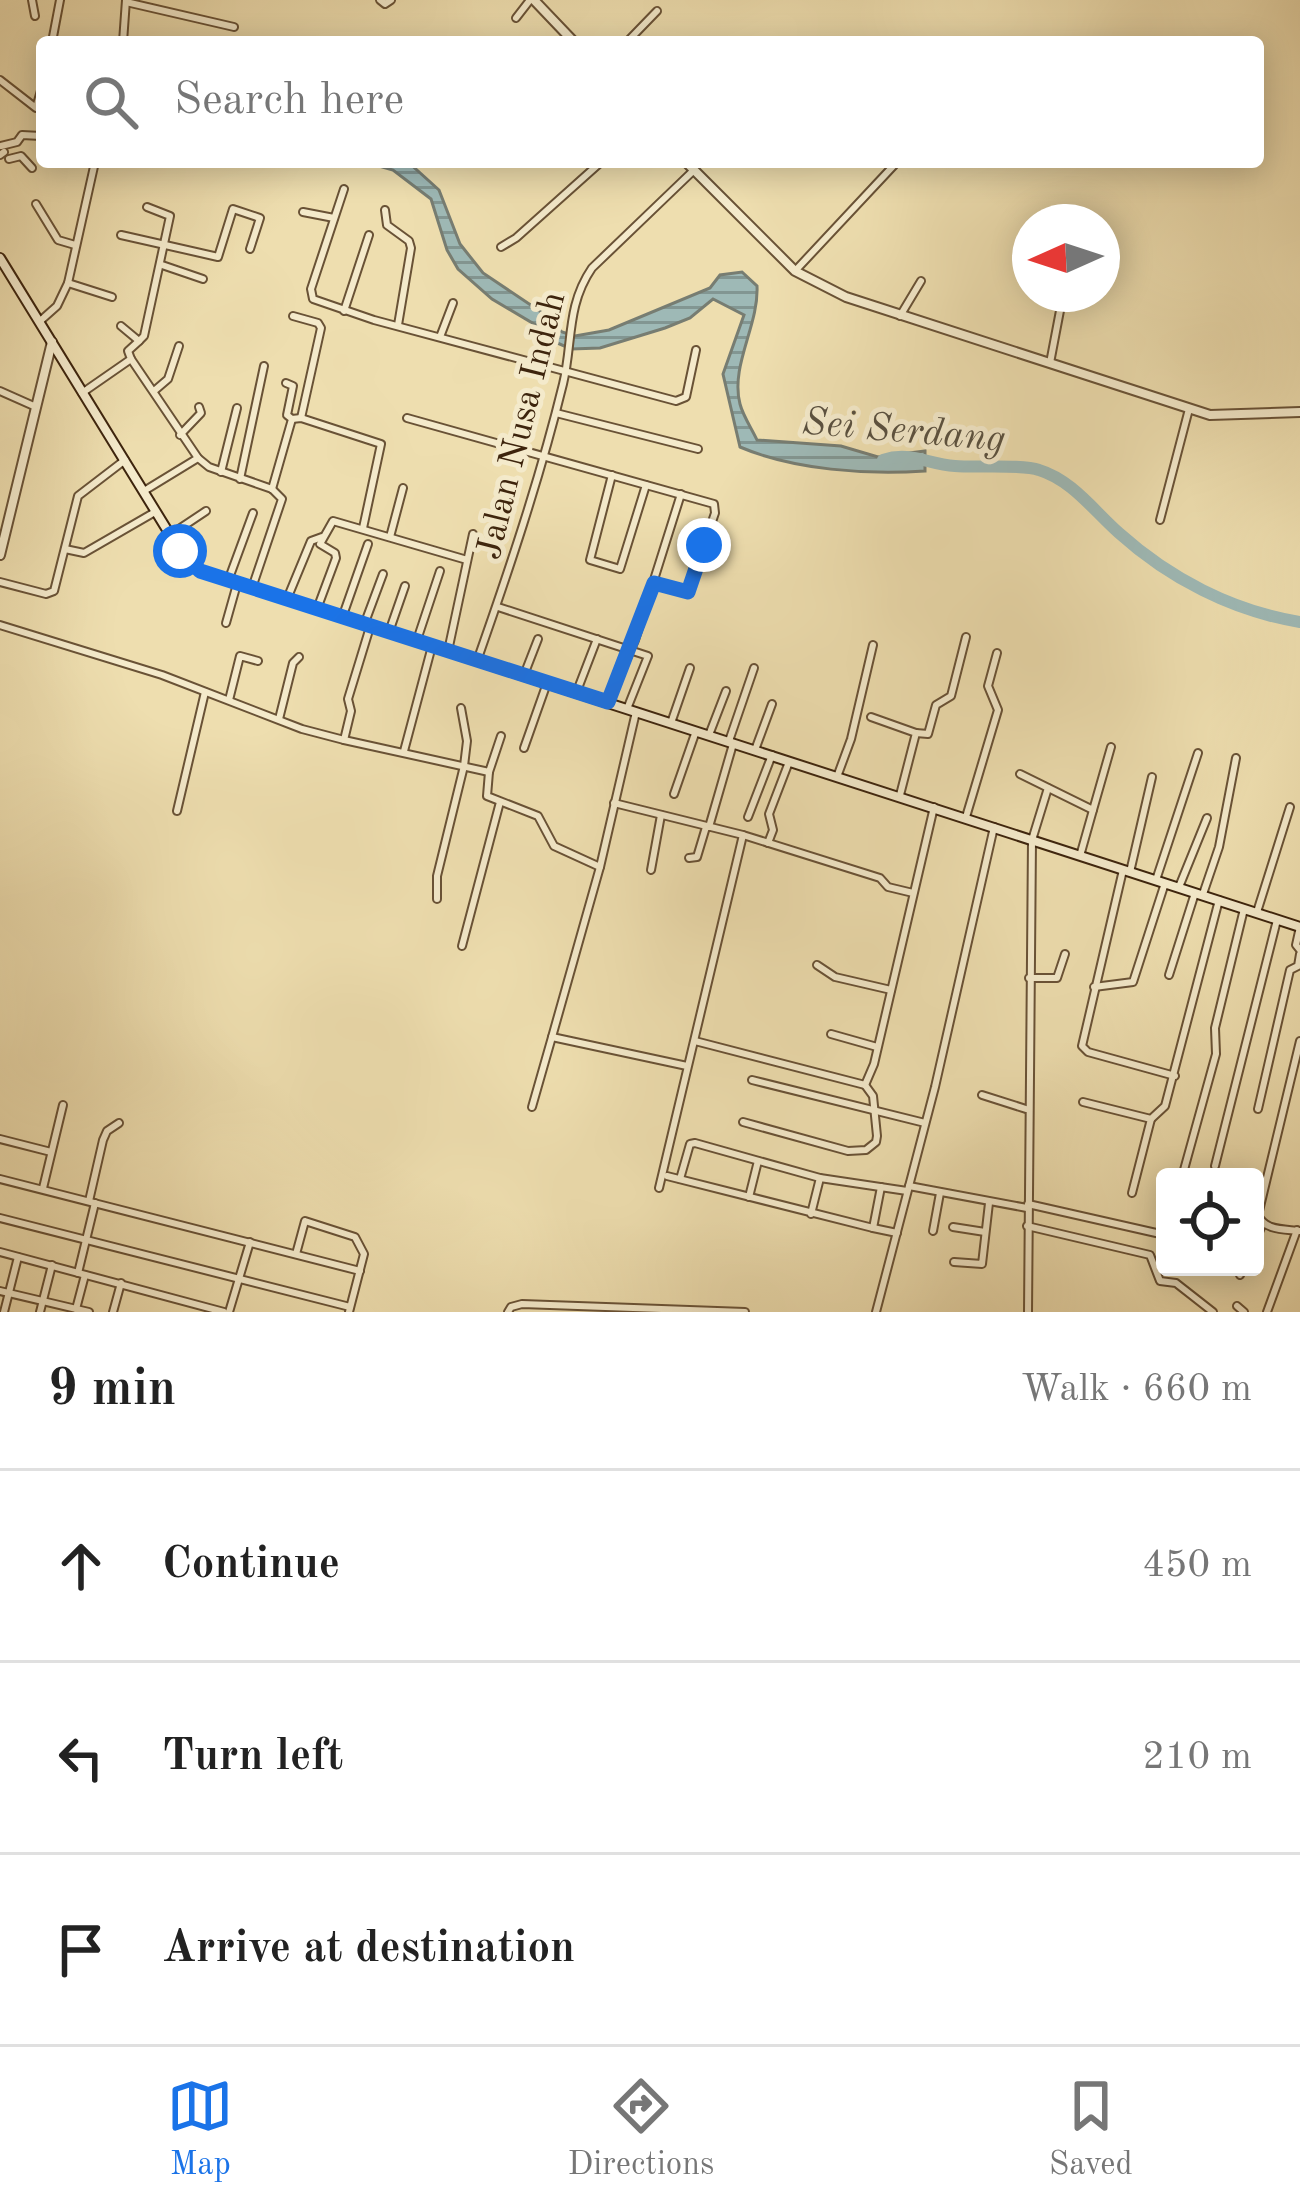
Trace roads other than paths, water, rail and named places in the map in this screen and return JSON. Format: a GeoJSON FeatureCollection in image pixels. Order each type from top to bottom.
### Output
{"type":"FeatureCollection","features":[{"type":"Feature","properties":{"kind":"main road"},"geometry":{"type":"LineString","coordinates":[[532,0],[568,36]]}},
{"type":"Feature","properties":{"kind":"main road"},"geometry":{"type":"LineString","coordinates":[[692,168],[795,271],[833,292],[1189,409],[1226,416],[1300,412]]}},
{"type":"Feature","properties":{"kind":"main road"},"geometry":{"type":"LineString","coordinates":[[0,258],[193,568],[1300,927]]}},
{"type":"Feature","properties":{"kind":"main road"},"geometry":{"type":"LineString","coordinates":[[0,555],[52,342]]}},
{"type":"Feature","properties":{"kind":"street"},"geometry":{"type":"LineString","coordinates":[[32,0],[35,16]]}},
{"type":"Feature","properties":{"kind":"street"},"geometry":{"type":"LineString","coordinates":[[53,36],[60,0]]}},
{"type":"Feature","properties":{"kind":"street"},"geometry":{"type":"LineString","coordinates":[[380,0],[385,4],[391,0]]}},
{"type":"Feature","properties":{"kind":"street"},"geometry":{"type":"LineString","coordinates":[[516,18],[532,0]]}},
{"type":"Feature","properties":{"kind":"street"},"geometry":{"type":"LineString","coordinates":[[123,36],[126,1],[234,27]]}},
{"type":"Feature","properties":{"kind":"street"},"geometry":{"type":"LineString","coordinates":[[634,36],[657,11]]}},
{"type":"Feature","properties":{"kind":"street"},"geometry":{"type":"LineString","coordinates":[[0,80],[36,108]]}},
{"type":"Feature","properties":{"kind":"street"},"geometry":{"type":"LineString","coordinates":[[4,153],[22,135],[36,136]]}},
{"type":"Feature","properties":{"kind":"street"},"geometry":{"type":"LineString","coordinates":[[4,153],[21,156],[32,168]]}},
{"type":"Feature","properties":{"kind":"street"},"geometry":{"type":"LineString","coordinates":[[39,322],[57,306],[68,283],[94,168]]}},
{"type":"Feature","properties":{"kind":"street"},"geometry":{"type":"LineString","coordinates":[[501,247],[594,168]]}},
{"type":"Feature","properties":{"kind":"street","name":"Jalan Nusa Indah"},"geometry":{"type":"LineString","coordinates":[[477,661],[498,608],[555,412],[575,298],[592,268],[688,168]]}},
{"type":"Feature","properties":{"kind":"street"},"geometry":{"type":"LineString","coordinates":[[795,271],[892,168]]}},
{"type":"Feature","properties":{"kind":"street"},"geometry":{"type":"LineString","coordinates":[[344,189],[310,297],[397,326],[683,401],[695,350]]}},
{"type":"Feature","properties":{"kind":"street"},"geometry":{"type":"LineString","coordinates":[[36,204],[58,240],[75,245]]}},
{"type":"Feature","properties":{"kind":"street"},"geometry":{"type":"LineString","coordinates":[[147,207],[170,217],[146,333],[128,351],[198,458],[221,472],[272,489],[282,499],[252,588]]}},
{"type":"Feature","properties":{"kind":"street"},"geometry":{"type":"LineString","coordinates":[[122,235],[218,257],[233,209],[260,218],[250,249]]}},
{"type":"Feature","properties":{"kind":"street"},"geometry":{"type":"LineString","coordinates":[[385,210],[387,225],[409,241],[411,248],[397,326]]}},
{"type":"Feature","properties":{"kind":"street"},"geometry":{"type":"LineString","coordinates":[[303,212],[334,218]]}},
{"type":"Feature","properties":{"kind":"street"},"geometry":{"type":"LineString","coordinates":[[344,310],[369,235]]}},
{"type":"Feature","properties":{"kind":"street"},"geometry":{"type":"LineString","coordinates":[[162,265],[203,278]]}},
{"type":"Feature","properties":{"kind":"street"},"geometry":{"type":"LineString","coordinates":[[900,316],[921,281]]}},
{"type":"Feature","properties":{"kind":"street"},"geometry":{"type":"LineString","coordinates":[[68,283],[112,297]]}},
{"type":"Feature","properties":{"kind":"street"},"geometry":{"type":"LineString","coordinates":[[440,337],[453,303]]}},
{"type":"Feature","properties":{"kind":"street"},"geometry":{"type":"LineString","coordinates":[[1050,363],[1060,312]]}},
{"type":"Feature","properties":{"kind":"street"},"geometry":{"type":"LineString","coordinates":[[272,489],[321,328],[318,322],[293,316]]}},
{"type":"Feature","properties":{"kind":"street"},"geometry":{"type":"LineString","coordinates":[[121,326],[139,341]]}},
{"type":"Feature","properties":{"kind":"street"},"geometry":{"type":"LineString","coordinates":[[154,392],[168,380],[178,346]]}},
{"type":"Feature","properties":{"kind":"street"},"geometry":{"type":"LineString","coordinates":[[82,393],[131,359]]}},
{"type":"Feature","properties":{"kind":"street"},"geometry":{"type":"LineString","coordinates":[[240,479],[264,366]]}},
{"type":"Feature","properties":{"kind":"street"},"geometry":{"type":"LineString","coordinates":[[286,383],[293,386],[287,415],[381,444],[363,529]]}},
{"type":"Feature","properties":{"kind":"street"},"geometry":{"type":"LineString","coordinates":[[0,391],[36,406]]}},
{"type":"Feature","properties":{"kind":"street"},"geometry":{"type":"LineString","coordinates":[[180,435],[199,416],[199,407]]}},
{"type":"Feature","properties":{"kind":"street"},"geometry":{"type":"LineString","coordinates":[[221,472],[237,408]]}},
{"type":"Feature","properties":{"kind":"street"},"geometry":{"type":"LineString","coordinates":[[1160,520],[1189,409]]}},
{"type":"Feature","properties":{"kind":"street"},"geometry":{"type":"LineString","coordinates":[[555,412],[698,449]]}},
{"type":"Feature","properties":{"kind":"street"},"geometry":{"type":"LineString","coordinates":[[407,418],[714,504],[688,592],[654,583]]}},
{"type":"Feature","properties":{"kind":"street"},"geometry":{"type":"LineString","coordinates":[[144,491],[198,458]]}},
{"type":"Feature","properties":{"kind":"street"},"geometry":{"type":"LineString","coordinates":[[0,581],[52,593],[78,496],[125,460]]}},
{"type":"Feature","properties":{"kind":"street"},"geometry":{"type":"LineString","coordinates":[[612,475],[590,558],[620,569],[646,484]]}},
{"type":"Feature","properties":{"kind":"street"},"geometry":{"type":"LineString","coordinates":[[389,537],[403,488]]}},
{"type":"Feature","properties":{"kind":"street"},"geometry":{"type":"LineString","coordinates":[[608,702],[631,650],[681,494]]}},
{"type":"Feature","properties":{"kind":"street"},"geometry":{"type":"LineString","coordinates":[[170,535],[206,511]]}},
{"type":"Feature","properties":{"kind":"street"},"geometry":{"type":"LineString","coordinates":[[65,549],[84,553],[155,512]]}},
{"type":"Feature","properties":{"kind":"street"},"geometry":{"type":"LineString","coordinates":[[226,623],[232,582],[253,513]]}},
{"type":"Feature","properties":{"kind":"street"},"geometry":{"type":"LineString","coordinates":[[317,609],[336,559],[335,553],[322,547],[333,521],[467,560]]}},
{"type":"Feature","properties":{"kind":"street"},"geometry":{"type":"LineString","coordinates":[[448,651],[473,534]]}},
{"type":"Feature","properties":{"kind":"street"},"geometry":{"type":"LineString","coordinates":[[287,599],[311,542],[323,537]]}},
{"type":"Feature","properties":{"kind":"street"},"geometry":{"type":"LineString","coordinates":[[343,618],[368,544]]}},
{"type":"Feature","properties":{"kind":"street"},"geometry":{"type":"LineString","coordinates":[[418,640],[440,571]]}},
{"type":"Feature","properties":{"kind":"street"},"geometry":{"type":"LineString","coordinates":[[344,740],[351,712],[349,696],[383,574]]}},
{"type":"Feature","properties":{"kind":"street"},"geometry":{"type":"LineString","coordinates":[[389,632],[405,586]]}},
{"type":"Feature","properties":{"kind":"street"},"geometry":{"type":"LineString","coordinates":[[498,608],[649,657],[631,711],[600,867],[532,1107]]}},
{"type":"Feature","properties":{"kind":"street"},"geometry":{"type":"LineString","coordinates":[[0,625],[344,740],[489,772]]}},
{"type":"Feature","properties":{"kind":"street"},"geometry":{"type":"LineString","coordinates":[[871,717],[928,734],[936,705],[951,696],[965,637]]}},
{"type":"Feature","properties":{"kind":"street"},"geometry":{"type":"LineString","coordinates":[[524,674],[538,639]]}},
{"type":"Feature","properties":{"kind":"street"},"geometry":{"type":"LineString","coordinates":[[577,692],[597,639]]}},
{"type":"Feature","properties":{"kind":"street"},"geometry":{"type":"LineString","coordinates":[[837,777],[854,729],[873,645]]}},
{"type":"Feature","properties":{"kind":"street"},"geometry":{"type":"LineString","coordinates":[[404,751],[432,646]]}},
{"type":"Feature","properties":{"kind":"street"},"geometry":{"type":"LineString","coordinates":[[966,817],[998,710],[988,686],[997,652]]}},
{"type":"Feature","properties":{"kind":"street"},"geometry":{"type":"LineString","coordinates":[[229,700],[240,656],[258,661]]}},
{"type":"Feature","properties":{"kind":"street"},"geometry":{"type":"LineString","coordinates":[[279,718],[293,663],[299,657]]}},
{"type":"Feature","properties":{"kind":"street"},"geometry":{"type":"LineString","coordinates":[[671,723],[690,668]]}},
{"type":"Feature","properties":{"kind":"street"},"geometry":{"type":"LineString","coordinates":[[689,857],[697,857],[708,827],[754,668]]}},
{"type":"Feature","properties":{"kind":"street"},"geometry":{"type":"LineString","coordinates":[[524,748],[548,683]]}},
{"type":"Feature","properties":{"kind":"street"},"geometry":{"type":"LineString","coordinates":[[709,735],[726,691]]}},
{"type":"Feature","properties":{"kind":"street"},"geometry":{"type":"LineString","coordinates":[[177,811],[205,692]]}},
{"type":"Feature","properties":{"kind":"street"},"geometry":{"type":"LineString","coordinates":[[755,750],[772,704]]}},
{"type":"Feature","properties":{"kind":"street"},"geometry":{"type":"LineString","coordinates":[[437,899],[437,876],[464,766],[467,741],[461,708]]}},
{"type":"Feature","properties":{"kind":"street"},"geometry":{"type":"LineString","coordinates":[[674,794],[696,731]]}},
{"type":"Feature","properties":{"kind":"street"},"geometry":{"type":"LineString","coordinates":[[900,795],[916,733]]}},
{"type":"Feature","properties":{"kind":"street"},"geometry":{"type":"LineString","coordinates":[[501,736],[485,793],[538,816],[554,846],[600,867]]}},
{"type":"Feature","properties":{"kind":"street"},"geometry":{"type":"LineString","coordinates":[[1080,856],[1111,747]]}},
{"type":"Feature","properties":{"kind":"street"},"geometry":{"type":"LineString","coordinates":[[1094,987],[1133,982],[1198,753]]}},
{"type":"Feature","properties":{"kind":"street"},"geometry":{"type":"LineString","coordinates":[[748,817],[772,755]]}},
{"type":"Feature","properties":{"kind":"street"},"geometry":{"type":"LineString","coordinates":[[1168,975],[1219,847],[1236,758]]}},
{"type":"Feature","properties":{"kind":"street"},"geometry":{"type":"LineString","coordinates":[[768,843],[773,830],[769,814],[790,760]]}},
{"type":"Feature","properties":{"kind":"street"},"geometry":{"type":"LineString","coordinates":[[1020,775],[1093,810]]}},
{"type":"Feature","properties":{"kind":"street"},"geometry":{"type":"LineString","coordinates":[[1152,777],[1082,1039],[1085,1050],[1175,1076]]}},
{"type":"Feature","properties":{"kind":"street"},"geometry":{"type":"LineString","coordinates":[[1028,1312],[1032,840],[1048,788]]}},
{"type":"Feature","properties":{"kind":"street"},"geometry":{"type":"LineString","coordinates":[[462,946],[500,802]]}},
{"type":"Feature","properties":{"kind":"street"},"geometry":{"type":"LineString","coordinates":[[614,803],[743,835],[880,878],[888,887],[914,894]]}},
{"type":"Feature","properties":{"kind":"street"},"geometry":{"type":"LineString","coordinates":[[865,1085],[934,807]]}},
{"type":"Feature","properties":{"kind":"street"},"geometry":{"type":"LineString","coordinates":[[1257,913],[1290,807]]}},
{"type":"Feature","properties":{"kind":"street"},"geometry":{"type":"LineString","coordinates":[[650,870],[661,815]]}},
{"type":"Feature","properties":{"kind":"street"},"geometry":{"type":"LineString","coordinates":[[1179,887],[1207,818]]}},
{"type":"Feature","properties":{"kind":"street"},"geometry":{"type":"LineString","coordinates":[[876,1312],[994,827]]}},
{"type":"Feature","properties":{"kind":"street"},"geometry":{"type":"LineString","coordinates":[[659,1188],[743,835]]}},
{"type":"Feature","properties":{"kind":"street"},"geometry":{"type":"LineString","coordinates":[[1083,1102],[1150,1119],[1159,1115],[1170,1097],[1219,900]]}},
{"type":"Feature","properties":{"kind":"street"},"geometry":{"type":"LineString","coordinates":[[1184,1168],[1216,1054],[1219,1009],[1244,908]]}},
{"type":"Feature","properties":{"kind":"street"},"geometry":{"type":"LineString","coordinates":[[1215,1166],[1277,920]]}},
{"type":"Feature","properties":{"kind":"street"},"geometry":{"type":"LineString","coordinates":[[1258,1108],[1290,968],[1297,967],[1300,927]]}},
{"type":"Feature","properties":{"kind":"street"},"geometry":{"type":"LineString","coordinates":[[1029,978],[1057,978],[1066,954]]}},
{"type":"Feature","properties":{"kind":"street"},"geometry":{"type":"LineString","coordinates":[[817,965],[835,977],[891,990]]}},
{"type":"Feature","properties":{"kind":"street"},"geometry":{"type":"LineString","coordinates":[[831,1034],[877,1047]]}},
{"type":"Feature","properties":{"kind":"street"},"geometry":{"type":"LineString","coordinates":[[552,1037],[687,1066]]}},
{"type":"Feature","properties":{"kind":"street"},"geometry":{"type":"LineString","coordinates":[[695,1041],[865,1085],[873,1096],[876,1142],[854,1152],[743,1122]]}},
{"type":"Feature","properties":{"kind":"street"},"geometry":{"type":"LineString","coordinates":[[1264,1188],[1300,1041]]}},
{"type":"Feature","properties":{"kind":"street"},"geometry":{"type":"LineString","coordinates":[[752,1080],[925,1123]]}},
{"type":"Feature","properties":{"kind":"street"},"geometry":{"type":"LineString","coordinates":[[982,1095],[1027,1109]]}},
{"type":"Feature","properties":{"kind":"street"},"geometry":{"type":"LineString","coordinates":[[43,1188],[63,1105]]}},
{"type":"Feature","properties":{"kind":"street"},"geometry":{"type":"LineString","coordinates":[[1132,1193],[1150,1119]]}},
{"type":"Feature","properties":{"kind":"street"},"geometry":{"type":"LineString","coordinates":[[76,1310],[103,1140],[119,1123]]}},
{"type":"Feature","properties":{"kind":"street"},"geometry":{"type":"LineString","coordinates":[[0,1139],[51,1152]]}},
{"type":"Feature","properties":{"kind":"street"},"geometry":{"type":"LineString","coordinates":[[680,1179],[690,1144],[695,1143],[820,1178],[1027,1206],[1156,1233]]}},
{"type":"Feature","properties":{"kind":"street"},"geometry":{"type":"LineString","coordinates":[[749,1197],[758,1161]]}},
{"type":"Feature","properties":{"kind":"street"},"geometry":{"type":"LineString","coordinates":[[667,1176],[897,1233]]}},
{"type":"Feature","properties":{"kind":"street"},"geometry":{"type":"LineString","coordinates":[[811,1214],[820,1178]]}},
{"type":"Feature","properties":{"kind":"street"},"geometry":{"type":"LineString","coordinates":[[0,1179],[360,1271]]}},
{"type":"Feature","properties":{"kind":"street"},"geometry":{"type":"LineString","coordinates":[[873,1228],[881,1187]]}},
{"type":"Feature","properties":{"kind":"street"},"geometry":{"type":"LineString","coordinates":[[933,1231],[940,1192]]}},
{"type":"Feature","properties":{"kind":"street"},"geometry":{"type":"LineString","coordinates":[[954,1262],[982,1264],[989,1203]]}},
{"type":"Feature","properties":{"kind":"street"},"geometry":{"type":"LineString","coordinates":[[0,1218],[349,1309],[364,1250],[355,1237],[308,1220],[302,1223],[296,1254]]}},
{"type":"Feature","properties":{"kind":"street"},"geometry":{"type":"LineString","coordinates":[[1264,1223],[1298,1231],[1267,1312]]}},
{"type":"Feature","properties":{"kind":"street"},"geometry":{"type":"LineString","coordinates":[[1028,1226],[1150,1255],[1160,1281],[1176,1283],[1213,1312]]}},
{"type":"Feature","properties":{"kind":"street"},"geometry":{"type":"LineString","coordinates":[[952,1227],[986,1232]]}},
{"type":"Feature","properties":{"kind":"street"},"geometry":{"type":"LineString","coordinates":[[0,1252],[226,1312],[250,1242]]}},
{"type":"Feature","properties":{"kind":"street"},"geometry":{"type":"LineString","coordinates":[[4,1312],[4,1292],[19,1258]]}},
{"type":"Feature","properties":{"kind":"street"},"geometry":{"type":"LineString","coordinates":[[40,1312],[52,1265]]}},
{"type":"Feature","properties":{"kind":"street"},"geometry":{"type":"LineString","coordinates":[[113,1312],[121,1283]]}},
{"type":"Feature","properties":{"kind":"street"},"geometry":{"type":"LineString","coordinates":[[4,1292],[88,1312]]}},
{"type":"Feature","properties":{"kind":"street"},"geometry":{"type":"LineString","coordinates":[[508,1312],[511,1306],[522,1304],[745,1312]]}},
{"type":"Feature","properties":{"kind":"water"},"geometry":{"type":"Polygon","coordinates":[[[386,168],[415,168],[439,190],[460,244],[483,273],[544,314],[562,332],[575,336],[609,330],[710,288],[720,275],[742,272],[757,286],[738,390],[741,409],[757,440],[841,446],[878,457],[925,451],[925,471],[831,469],[740,447],[723,374],[744,315],[713,299],[690,318],[600,348],[571,349],[548,339],[539,327],[492,299],[458,269],[431,199],[386,168]]]}},
{"type":"Feature","properties":{"kind":"waterway","name":"Sei Serdang"},"geometry":{"type":"LineString","coordinates":[[883,460],[902,457],[955,466],[1039,470],[1072,489],[1138,549],[1180,578],[1250,610],[1300,622]]}}]}
